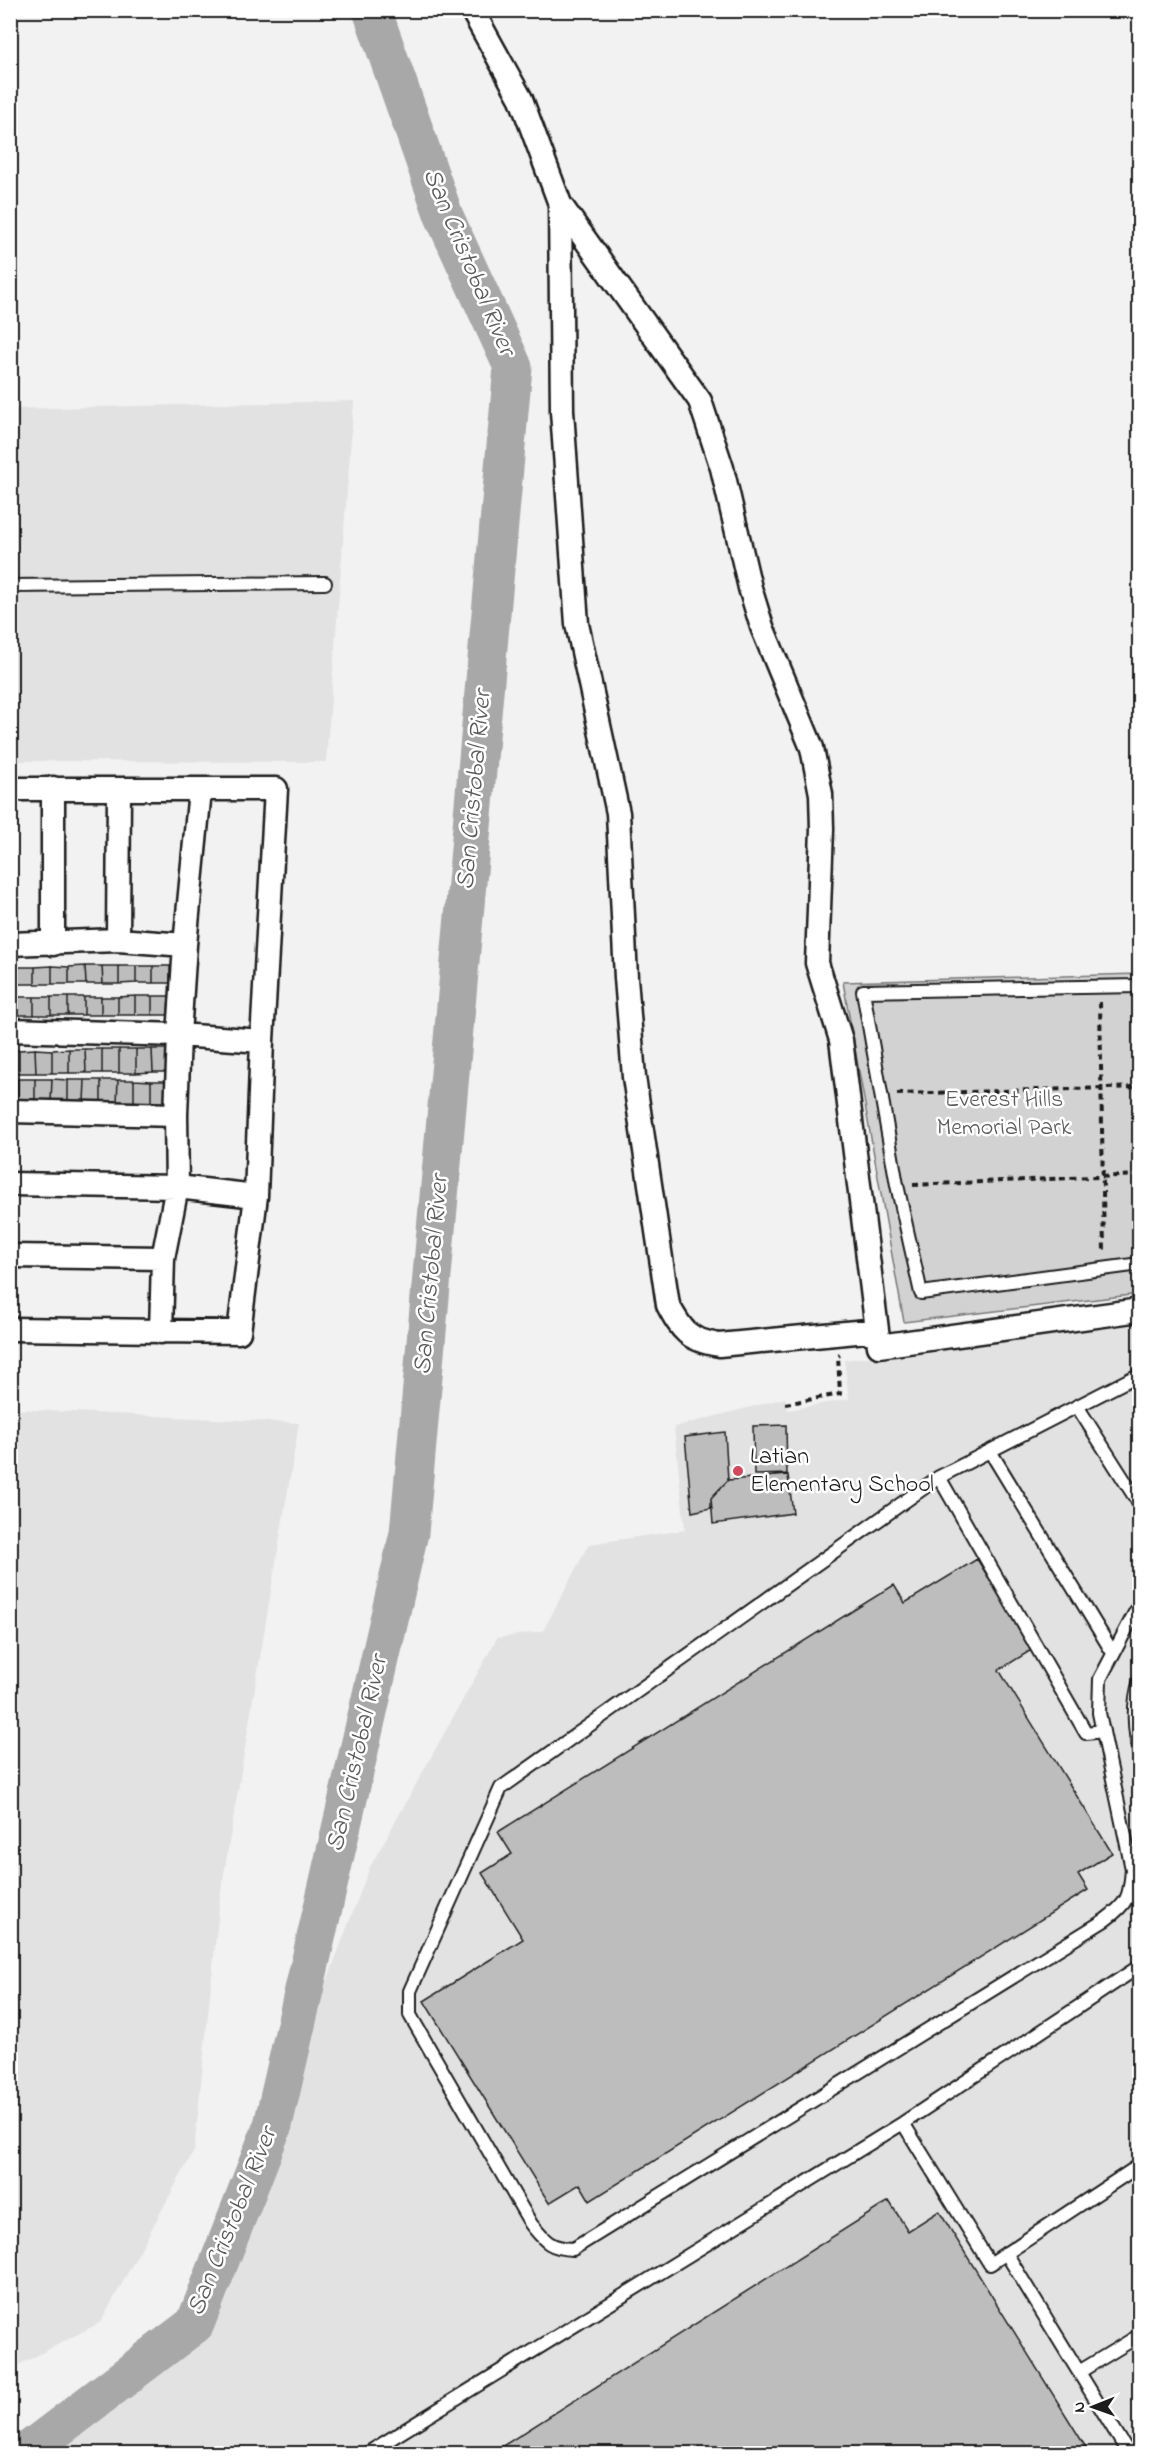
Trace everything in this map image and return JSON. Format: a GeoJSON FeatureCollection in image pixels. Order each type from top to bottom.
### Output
{"type":"FeatureCollection","features":[{"type":"Feature","properties":{"kind":"street"},"geometry":{"type":"LineString","coordinates":[[472,10],[520,99],[560,204],[700,401],[722,468],[750,588],[762,627],[812,748],[821,794],[817,963],[841,1040],[878,1338]]}},
{"type":"Feature","properties":{"kind":"street"},"geometry":{"type":"LineString","coordinates":[[560,204],[562,411],[577,624],[618,813],[626,978],[634,1077],[668,1305],[680,1327],[697,1341],[719,1345],[878,1338],[1140,1310]]}},
{"type":"Feature","properties":{"kind":"street"},"geometry":{"type":"LineString","coordinates":[[53,788],[53,944]]}},
{"type":"Feature","properties":{"kind":"street"},"geometry":{"type":"LineString","coordinates":[[10,789],[276,789],[256,1196],[239,1332],[10,1329]]}},
{"type":"Feature","properties":{"kind":"street"},"geometry":{"type":"LineString","coordinates":[[118,940],[119,790]]}},
{"type":"Feature","properties":{"kind":"street"},"geometry":{"type":"LineString","coordinates":[[161,1332],[163,1258],[177,1187],[176,1115],[179,1035],[200,790]]}},
{"type":"Feature","properties":{"kind":"street"},"geometry":{"type":"LineString","coordinates":[[10,944],[118,940],[185,945]]}},
{"type":"Feature","properties":{"kind":"street"},"geometry":{"type":"LineString","coordinates":[[10,1030],[179,1035],[262,1041]]}},
{"type":"Feature","properties":{"kind":"street"},"geometry":{"type":"LineString","coordinates":[[10,1111],[176,1115]]}},
{"type":"Feature","properties":{"kind":"street"},"geometry":{"type":"LineString","coordinates":[[10,1184],[177,1187],[256,1196]]}},
{"type":"Feature","properties":{"kind":"street"},"geometry":{"type":"LineString","coordinates":[[10,1256],[163,1258]]}},
{"type":"Feature","properties":{"kind":"lane"},"geometry":{"type":"LineString","coordinates":[[10,586],[325,583]]}},
{"type":"Feature","properties":{"kind":"lane"},"geometry":{"type":"LineString","coordinates":[[1140,986],[863,991],[897,1185],[921,1293],[1140,1264]]}},
{"type":"Feature","properties":{"kind":"lane"},"geometry":{"type":"LineString","coordinates":[[1140,1374],[939,1477],[501,1788],[410,1992],[408,2003],[410,2015],[519,2204],[531,2224],[549,2245],[560,2249],[573,2249],[1124,1906],[1130,1893],[1132,1869],[1103,1731],[1098,1696],[1100,1679],[1140,1603]]}},
{"type":"Feature","properties":{"kind":"lane"},"geometry":{"type":"LineString","coordinates":[[1077,1406],[1140,1505]]}},
{"type":"Feature","properties":{"kind":"lane"},"geometry":{"type":"LineString","coordinates":[[990,1451],[1113,1653]]}},
{"type":"Feature","properties":{"kind":"lane"},"geometry":{"type":"LineString","coordinates":[[939,1477],[1086,1733],[1103,1731]]}},
{"type":"Feature","properties":{"kind":"lane"},"geometry":{"type":"LineString","coordinates":[[1140,1680],[1135,1695],[1134,1715],[1140,1756]]}},
{"type":"Feature","properties":{"kind":"lane"},"geometry":{"type":"LineString","coordinates":[[366,2454],[903,2123],[1140,1966]]}},
{"type":"Feature","properties":{"kind":"lane"},"geometry":{"type":"LineString","coordinates":[[903,2123],[990,2264],[1140,2165]]}},
{"type":"Feature","properties":{"kind":"lane"},"geometry":{"type":"LineString","coordinates":[[1006,2253],[1129,2453],[1140,2447]]}},
{"type":"Feature","properties":{"kind":"lane"},"geometry":{"type":"LineString","coordinates":[[1079,2372],[1140,2335]]}},
{"type":"Feature","properties":{"kind":"path"},"geometry":{"type":"LineString","coordinates":[[1100,987],[1104,1269]]}},
{"type":"Feature","properties":{"kind":"path"},"geometry":{"type":"LineString","coordinates":[[881,1095],[1140,1087]]}},
{"type":"Feature","properties":{"kind":"path"},"geometry":{"type":"LineString","coordinates":[[897,1185],[1140,1174]]}},
{"type":"Feature","properties":{"kind":"path"},"geometry":{"type":"LineString","coordinates":[[785,1404],[840,1394],[838,1356],[878,1338]]}},
{"type":"Feature","properties":{"kind":"shaded area"},"geometry":{"type":"Polygon","coordinates":[[[354,401],[326,762],[11,761],[10,409],[354,401]]]}},
{"type":"Feature","properties":{"kind":"shaded area"},"geometry":{"type":"Polygon","coordinates":[[[1139,1321],[1139,2453],[24,2454],[195,2324],[369,1869],[497,1638],[543,1631],[589,1544],[685,1530],[674,1427],[785,1398],[788,1410],[849,1399],[844,1360],[1139,1321]]]}},
{"type":"Feature","properties":{"kind":"shaded area"},"geometry":{"type":"Polygon","coordinates":[[[11,1409],[299,1423],[220,1898],[194,2151],[101,2322],[11,2369],[11,1409]]]}},
{"type":"Feature","properties":{"kind":"green space","name":"Everest Hills Memorial Park"},"geometry":{"type":"Polygon","coordinates":[[[1139,974],[1139,1294],[904,1322],[843,982],[1139,974]]]}},
{"type":"Feature","properties":{"kind":"building"},"geometry":{"type":"Polygon","coordinates":[[[52,966],[69,967],[69,984],[52,984],[52,966]]]}},
{"type":"Feature","properties":{"kind":"building"},"geometry":{"type":"Polygon","coordinates":[[[52,966],[52,984],[35,984],[35,967],[52,966]]]}},
{"type":"Feature","properties":{"kind":"building"},"geometry":{"type":"Polygon","coordinates":[[[85,966],[86,984],[69,984],[69,967],[85,966]]]}},
{"type":"Feature","properties":{"kind":"building"},"geometry":{"type":"Polygon","coordinates":[[[85,966],[102,966],[103,984],[86,984],[85,966]]]}},
{"type":"Feature","properties":{"kind":"building"},"geometry":{"type":"Polygon","coordinates":[[[102,966],[119,966],[119,984],[103,984],[102,966]]]}},
{"type":"Feature","properties":{"kind":"building"},"geometry":{"type":"Polygon","coordinates":[[[119,966],[136,966],[136,983],[119,984],[119,966]]]}},
{"type":"Feature","properties":{"kind":"building"},"geometry":{"type":"Polygon","coordinates":[[[136,966],[153,966],[153,983],[136,983],[136,966]]]}},
{"type":"Feature","properties":{"kind":"building"},"geometry":{"type":"Polygon","coordinates":[[[153,966],[170,966],[170,983],[153,983],[153,966]]]}},
{"type":"Feature","properties":{"kind":"building"},"geometry":{"type":"Polygon","coordinates":[[[10,967],[18,967],[18,984],[10,984],[10,967]]]}},
{"type":"Feature","properties":{"kind":"building"},"geometry":{"type":"Polygon","coordinates":[[[18,967],[35,967],[35,984],[18,984],[18,967]]]}},
{"type":"Feature","properties":{"kind":"building"},"geometry":{"type":"Polygon","coordinates":[[[135,996],[152,996],[152,1015],[135,1015],[135,996]]]}},
{"type":"Feature","properties":{"kind":"building"},"geometry":{"type":"Polygon","coordinates":[[[135,996],[135,1015],[118,1015],[118,997],[135,996]]]}},
{"type":"Feature","properties":{"kind":"building"},"geometry":{"type":"Polygon","coordinates":[[[152,996],[169,996],[168,1015],[152,1015],[152,996]]]}},
{"type":"Feature","properties":{"kind":"building"},"geometry":{"type":"Polygon","coordinates":[[[10,997],[17,997],[17,1015],[10,1015],[10,997]]]}},
{"type":"Feature","properties":{"kind":"building"},"geometry":{"type":"Polygon","coordinates":[[[17,997],[34,997],[34,1015],[17,1015],[17,997]]]}},
{"type":"Feature","properties":{"kind":"building"},"geometry":{"type":"Polygon","coordinates":[[[34,997],[51,997],[51,1015],[34,1015],[34,997]]]}},
{"type":"Feature","properties":{"kind":"building"},"geometry":{"type":"Polygon","coordinates":[[[51,997],[68,997],[68,1015],[51,1015],[51,997]]]}},
{"type":"Feature","properties":{"kind":"building"},"geometry":{"type":"Polygon","coordinates":[[[68,997],[84,997],[84,1015],[68,1015],[68,997]]]}},
{"type":"Feature","properties":{"kind":"building"},"geometry":{"type":"Polygon","coordinates":[[[84,997],[101,997],[101,1015],[84,1015],[84,997]]]}},
{"type":"Feature","properties":{"kind":"building"},"geometry":{"type":"Polygon","coordinates":[[[101,997],[118,997],[118,1015],[101,1015],[101,997]]]}},
{"type":"Feature","properties":{"kind":"building"},"geometry":{"type":"Polygon","coordinates":[[[35,1049],[52,1050],[52,1073],[36,1073],[35,1049]]]}},
{"type":"Feature","properties":{"kind":"building"},"geometry":{"type":"Polygon","coordinates":[[[35,1049],[36,1073],[19,1073],[19,1050],[35,1049]]]}},
{"type":"Feature","properties":{"kind":"building"},"geometry":{"type":"Polygon","coordinates":[[[69,1049],[85,1049],[86,1073],[69,1073],[69,1049]]]}},
{"type":"Feature","properties":{"kind":"building"},"geometry":{"type":"Polygon","coordinates":[[[69,1049],[69,1073],[52,1073],[52,1050],[69,1049]]]}},
{"type":"Feature","properties":{"kind":"building"},"geometry":{"type":"Polygon","coordinates":[[[85,1049],[102,1049],[102,1073],[86,1073],[85,1049]]]}},
{"type":"Feature","properties":{"kind":"building"},"geometry":{"type":"Polygon","coordinates":[[[102,1049],[119,1049],[119,1073],[102,1073],[102,1049]]]}},
{"type":"Feature","properties":{"kind":"building"},"geometry":{"type":"Polygon","coordinates":[[[119,1049],[136,1049],[136,1073],[119,1073],[119,1049]]]}},
{"type":"Feature","properties":{"kind":"building"},"geometry":{"type":"Polygon","coordinates":[[[136,1049],[152,1049],[153,1072],[136,1073],[136,1049]]]}},
{"type":"Feature","properties":{"kind":"building"},"geometry":{"type":"Polygon","coordinates":[[[152,1049],[169,1049],[169,1072],[153,1072],[152,1049]]]}},
{"type":"Feature","properties":{"kind":"building"},"geometry":{"type":"Polygon","coordinates":[[[10,1050],[19,1050],[19,1073],[10,1073],[10,1050]]]}},
{"type":"Feature","properties":{"kind":"building"},"geometry":{"type":"Polygon","coordinates":[[[10,1079],[18,1079],[18,1101],[10,1101],[10,1079]]]}},
{"type":"Feature","properties":{"kind":"building"},"geometry":{"type":"Polygon","coordinates":[[[18,1079],[35,1079],[35,1102],[18,1101],[18,1079]]]}},
{"type":"Feature","properties":{"kind":"building"},"geometry":{"type":"Polygon","coordinates":[[[35,1079],[52,1079],[51,1102],[35,1102],[35,1079]]]}},
{"type":"Feature","properties":{"kind":"building"},"geometry":{"type":"Polygon","coordinates":[[[52,1079],[68,1080],[68,1102],[51,1102],[52,1079]]]}},
{"type":"Feature","properties":{"kind":"building"},"geometry":{"type":"Polygon","coordinates":[[[68,1080],[85,1080],[84,1102],[68,1102],[68,1080]]]}},
{"type":"Feature","properties":{"kind":"building"},"geometry":{"type":"Polygon","coordinates":[[[85,1080],[101,1080],[101,1103],[84,1102],[85,1080]]]}},
{"type":"Feature","properties":{"kind":"building"},"geometry":{"type":"Polygon","coordinates":[[[101,1080],[118,1080],[117,1103],[101,1103],[101,1080]]]}},
{"type":"Feature","properties":{"kind":"building"},"geometry":{"type":"Polygon","coordinates":[[[118,1080],[134,1080],[134,1103],[117,1103],[118,1080]]]}},
{"type":"Feature","properties":{"kind":"building"},"geometry":{"type":"Polygon","coordinates":[[[134,1080],[151,1081],[151,1103],[134,1103],[134,1080]]]}},
{"type":"Feature","properties":{"kind":"building"},"geometry":{"type":"Polygon","coordinates":[[[151,1081],[167,1081],[167,1103],[151,1103],[151,1081]]]}},
{"type":"Feature","properties":{"kind":"building"},"geometry":{"type":"Polygon","coordinates":[[[786,1425],[787,1474],[754,1475],[753,1426],[786,1425]]]}},
{"type":"Feature","properties":{"kind":"building"},"geometry":{"type":"Polygon","coordinates":[[[725,1432],[728,1480],[711,1498],[711,1508],[692,1512],[685,1437],[725,1432]]]}},
{"type":"Feature","properties":{"kind":"building"},"geometry":{"type":"Polygon","coordinates":[[[788,1475],[793,1513],[713,1524],[711,1498],[728,1480],[788,1475]]]}},
{"type":"Feature","properties":{"kind":"building"},"geometry":{"type":"Polygon","coordinates":[[[977,1559],[1033,1649],[999,1670],[1112,1853],[1078,1874],[1088,1890],[590,2201],[580,2184],[549,2203],[424,2001],[523,1939],[482,1873],[512,1854],[498,1832],[894,1585],[905,1603],[977,1559]]]}},
{"type":"Feature","properties":{"kind":"building"},"geometry":{"type":"Polygon","coordinates":[[[889,2201],[908,2231],[939,2211],[1090,2454],[490,2454],[889,2201]]]}},
{"type":"Feature","properties":{"kind":"waterway","name":"San Cristobal River"},"geometry":{"type":"LineString","coordinates":[[24,2454],[195,2324],[273,2125],[409,1533],[513,367],[444,216],[372,10]]}},
{"type":"Feature","properties":{"kind":"place","name":"Latian Elementary School"},"geometry":{"type":"Point","coordinates":[738,1471]}}]}
